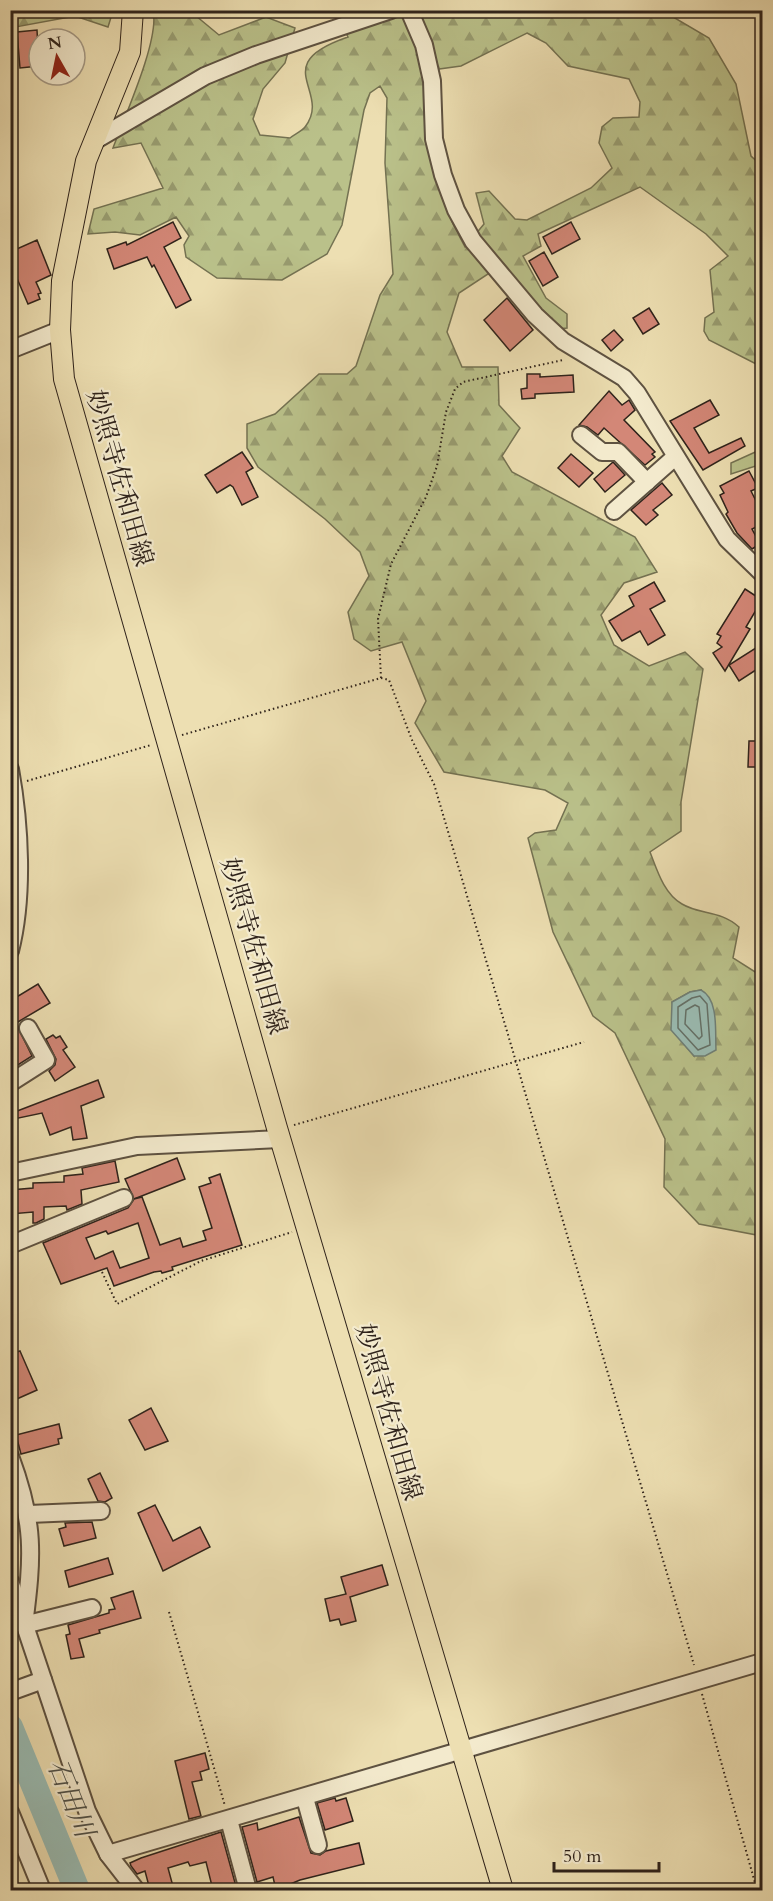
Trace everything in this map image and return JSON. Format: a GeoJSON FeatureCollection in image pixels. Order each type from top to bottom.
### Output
{"type":"FeatureCollection","features":[{"type":"Feature","properties":{"kind":"main road","name":"妙照寺佐和田線"},"geometry":{"type":"LineString","coordinates":[[133,10],[130,52],[86,161],[62,281],[60,330],[64,380],[74,422],[168,740],[278,1133],[503,1890]]}},
{"type":"Feature","properties":{"kind":"street"},"geometry":{"type":"LineString","coordinates":[[94,141],[205,76],[255,55],[391,10]]}},
{"type":"Feature","properties":{"kind":"street"},"geometry":{"type":"LineString","coordinates":[[409,10],[424,45],[432,81],[434,138],[443,175],[456,210],[473,241],[535,315],[562,341],[574,346],[624,378],[637,393],[727,539],[762,573]]}},
{"type":"Feature","properties":{"kind":"street"},"geometry":{"type":"LineString","coordinates":[[10,350],[60,330]]}},
{"type":"Feature","properties":{"kind":"street"},"geometry":{"type":"LineString","coordinates":[[581,435],[602,452],[618,452],[647,482]]}},
{"type":"Feature","properties":{"kind":"street"},"geometry":{"type":"LineString","coordinates":[[614,512],[675,458]]}},
{"type":"Feature","properties":{"kind":"street"},"geometry":{"type":"LineString","coordinates":[[10,951],[18,878],[12,777]]}},
{"type":"Feature","properties":{"kind":"street"},"geometry":{"type":"LineString","coordinates":[[10,1083],[46,1060],[28,1028]]}},
{"type":"Feature","properties":{"kind":"street"},"geometry":{"type":"LineString","coordinates":[[10,1173],[137,1146],[278,1133]]}},
{"type":"Feature","properties":{"kind":"street"},"geometry":{"type":"LineString","coordinates":[[10,1245],[124,1198]]}},
{"type":"Feature","properties":{"kind":"street"},"geometry":{"type":"LineString","coordinates":[[10,1456],[28,1514],[32,1539],[24,1625]]}},
{"type":"Feature","properties":{"kind":"street"},"geometry":{"type":"LineString","coordinates":[[28,1514],[101,1511]]}},
{"type":"Feature","properties":{"kind":"street"},"geometry":{"type":"LineString","coordinates":[[10,1581],[39,1682],[87,1811],[108,1854],[136,1890]]}},
{"type":"Feature","properties":{"kind":"street"},"geometry":{"type":"LineString","coordinates":[[24,1625],[92,1608]]}},
{"type":"Feature","properties":{"kind":"street"},"geometry":{"type":"LineString","coordinates":[[108,1854],[762,1662]]}},
{"type":"Feature","properties":{"kind":"street"},"geometry":{"type":"LineString","coordinates":[[10,1692],[39,1682]]}},
{"type":"Feature","properties":{"kind":"street"},"geometry":{"type":"LineString","coordinates":[[305,1798],[318,1845]]}},
{"type":"Feature","properties":{"kind":"street"},"geometry":{"type":"LineString","coordinates":[[10,1812],[42,1890]]}},
{"type":"Feature","properties":{"kind":"street"},"geometry":{"type":"LineString","coordinates":[[229,1820],[248,1890]]}},
{"type":"Feature","properties":{"kind":"path"},"geometry":{"type":"LineString","coordinates":[[381,678],[378,619],[391,564],[426,497],[437,466],[446,412],[455,389],[463,382],[563,360],[574,346]]}},
{"type":"Feature","properties":{"kind":"path"},"geometry":{"type":"LineString","coordinates":[[12,777],[168,740],[381,678],[388,680],[412,740],[434,784],[699,1681],[758,1890]]}},
{"type":"Feature","properties":{"kind":"path"},"geometry":{"type":"LineString","coordinates":[[278,1133],[302,1124],[585,1042]]}},
{"type":"Feature","properties":{"kind":"path"},"geometry":{"type":"LineString","coordinates":[[102,1272],[117,1304],[201,1261],[306,1228]]}},
{"type":"Feature","properties":{"kind":"path"},"geometry":{"type":"LineString","coordinates":[[169,1612],[229,1820]]}},
{"type":"Feature","properties":{"kind":"green space"},"geometry":{"type":"Polygon","coordinates":[[[11,10],[113,11],[108,27],[75,16],[15,27],[18,49],[11,49],[11,10]]]}},
{"type":"Feature","properties":{"kind":"green space"},"geometry":{"type":"Polygon","coordinates":[[[153,11],[190,11],[219,35],[266,17],[295,28],[285,63],[263,89],[253,119],[260,135],[290,138],[305,127],[312,114],[306,68],[311,58],[324,47],[348,37],[337,15],[326,11],[663,11],[709,38],[736,84],[751,156],[762,166],[762,367],[709,340],[704,331],[705,318],[714,312],[710,270],[728,256],[706,234],[640,187],[538,234],[541,246],[523,256],[546,298],[567,314],[567,328],[558,329],[500,266],[459,293],[447,332],[462,367],[498,367],[499,405],[520,428],[502,456],[512,472],[635,537],[657,572],[624,583],[601,615],[614,645],[649,666],[685,652],[703,669],[681,802],[681,831],[650,852],[662,881],[676,900],[696,910],[725,918],[739,927],[733,958],[760,975],[762,994],[762,1236],[699,1224],[664,1187],[665,1139],[615,1033],[593,1016],[553,932],[528,838],[535,833],[556,830],[568,803],[545,790],[444,772],[415,723],[426,701],[402,642],[371,651],[354,639],[348,612],[369,576],[360,552],[325,519],[258,467],[247,448],[247,424],[275,414],[319,374],[347,374],[356,366],[380,295],[393,274],[385,163],[387,98],[380,86],[370,93],[364,110],[342,225],[327,254],[282,280],[217,278],[186,257],[184,245],[189,236],[176,217],[140,235],[115,232],[88,234],[94,209],[163,188],[141,143],[113,148],[146,59],[154,24],[153,11]],[[527,33],[461,66],[425,71],[424,117],[432,162],[445,206],[465,247],[484,224],[476,193],[489,191],[515,219],[527,220],[591,188],[612,168],[599,143],[602,127],[613,118],[639,117],[640,102],[629,79],[568,66],[546,43],[527,33]],[[701,990],[690,992],[672,1002],[683,1043],[694,1056],[701,990]]]}},
{"type":"Feature","properties":{"kind":"green space"},"geometry":{"type":"Polygon","coordinates":[[[762,449],[762,464],[731,474],[731,463],[762,449]]]}},
{"type":"Feature","properties":{"kind":"water"},"geometry":{"type":"Polygon","coordinates":[[[701,990],[707,994],[713,1008],[716,1050],[705,1056],[694,1056],[671,1030],[672,1002],[690,992],[701,990]]]}},
{"type":"Feature","properties":{"kind":"building"},"geometry":{"type":"Polygon","coordinates":[[[27,31],[27,67],[20,68],[17,32],[27,31]]]}},
{"type":"Feature","properties":{"kind":"building"},"geometry":{"type":"Polygon","coordinates":[[[173,222],[181,238],[164,247],[191,300],[176,308],[154,265],[152,267],[147,257],[114,269],[107,249],[126,242],[127,245],[173,222]]]}},
{"type":"Feature","properties":{"kind":"building"},"geometry":{"type":"Polygon","coordinates":[[[571,222],[580,239],[552,254],[543,237],[571,222]]]}},
{"type":"Feature","properties":{"kind":"building"},"geometry":{"type":"Polygon","coordinates":[[[37,240],[51,275],[36,282],[41,293],[38,294],[40,299],[28,304],[13,269],[10,271],[10,252],[37,240]]]}},
{"type":"Feature","properties":{"kind":"building"},"geometry":{"type":"Polygon","coordinates":[[[544,252],[558,277],[543,286],[529,261],[544,252]]]}},
{"type":"Feature","properties":{"kind":"building"},"geometry":{"type":"Polygon","coordinates":[[[507,298],[533,330],[510,351],[484,320],[507,298]]]}},
{"type":"Feature","properties":{"kind":"building"},"geometry":{"type":"Polygon","coordinates":[[[649,308],[659,324],[643,334],[633,318],[649,308]]]}},
{"type":"Feature","properties":{"kind":"building"},"geometry":{"type":"Polygon","coordinates":[[[614,330],[623,340],[611,351],[602,340],[614,330]]]}},
{"type":"Feature","properties":{"kind":"building"},"geometry":{"type":"Polygon","coordinates":[[[527,374],[540,374],[540,377],[573,375],[574,392],[535,394],[535,398],[522,399],[521,389],[527,388],[527,374]]]}},
{"type":"Feature","properties":{"kind":"building"},"geometry":{"type":"Polygon","coordinates":[[[609,391],[622,405],[629,400],[635,410],[624,420],[655,452],[652,454],[655,457],[645,465],[604,428],[598,435],[587,427],[579,425],[609,391]]]}},
{"type":"Feature","properties":{"kind":"building"},"geometry":{"type":"Polygon","coordinates":[[[710,400],[719,415],[694,428],[709,453],[741,438],[745,446],[703,470],[670,421],[710,400]]]}},
{"type":"Feature","properties":{"kind":"building"},"geometry":{"type":"Polygon","coordinates":[[[242,452],[253,468],[246,472],[258,497],[242,505],[233,487],[230,485],[217,493],[205,475],[242,452]]]}},
{"type":"Feature","properties":{"kind":"building"},"geometry":{"type":"Polygon","coordinates":[[[571,454],[593,473],[579,487],[558,468],[571,454]]]}},
{"type":"Feature","properties":{"kind":"building"},"geometry":{"type":"Polygon","coordinates":[[[613,462],[625,475],[605,492],[594,479],[613,462]]]}},
{"type":"Feature","properties":{"kind":"building"},"geometry":{"type":"Polygon","coordinates":[[[749,471],[758,488],[751,491],[762,513],[762,524],[752,529],[760,544],[752,549],[737,533],[726,514],[728,512],[720,495],[724,493],[720,486],[749,471]]]}},
{"type":"Feature","properties":{"kind":"building"},"geometry":{"type":"Polygon","coordinates":[[[662,483],[672,495],[653,510],[658,515],[646,525],[631,510],[662,483]]]}},
{"type":"Feature","properties":{"kind":"building"},"geometry":{"type":"Polygon","coordinates":[[[654,582],[665,601],[650,609],[665,635],[648,645],[640,631],[622,641],[609,621],[634,606],[629,596],[654,582]]]}},
{"type":"Feature","properties":{"kind":"building"},"geometry":{"type":"Polygon","coordinates":[[[745,589],[762,600],[746,627],[750,629],[725,671],[713,653],[722,647],[717,643],[721,636],[717,634],[745,589]]]}},
{"type":"Feature","properties":{"kind":"building"},"geometry":{"type":"Polygon","coordinates":[[[762,644],[762,666],[739,681],[729,665],[762,644]]]}},
{"type":"Feature","properties":{"kind":"building"},"geometry":{"type":"Polygon","coordinates":[[[749,741],[762,741],[762,767],[748,767],[749,741]]]}},
{"type":"Feature","properties":{"kind":"building"},"geometry":{"type":"Polygon","coordinates":[[[38,984],[50,1003],[16,1023],[32,1056],[10,1070],[10,1059],[17,1056],[11,1046],[10,1001],[38,984]]]}},
{"type":"Feature","properties":{"kind":"building"},"geometry":{"type":"Polygon","coordinates":[[[53,1035],[56,1038],[60,1036],[67,1047],[63,1050],[75,1067],[55,1081],[49,1071],[55,1065],[56,1059],[46,1039],[53,1035]]]}},
{"type":"Feature","properties":{"kind":"building"},"geometry":{"type":"Polygon","coordinates":[[[98,1080],[104,1097],[81,1106],[87,1138],[73,1140],[71,1127],[50,1135],[42,1113],[14,1119],[12,1113],[98,1080]]]}},
{"type":"Feature","properties":{"kind":"building"},"geometry":{"type":"Polygon","coordinates":[[[177,1158],[185,1179],[134,1199],[125,1179],[177,1158]]]}},
{"type":"Feature","properties":{"kind":"building"},"geometry":{"type":"Polygon","coordinates":[[[115,1161],[119,1182],[81,1190],[82,1204],[67,1210],[66,1206],[44,1207],[44,1219],[36,1223],[33,1223],[33,1212],[10,1214],[10,1190],[33,1188],[33,1183],[64,1182],[64,1176],[83,1174],[82,1168],[115,1161]]]}},
{"type":"Feature","properties":{"kind":"building"},"geometry":{"type":"Polygon","coordinates":[[[220,1174],[242,1245],[172,1267],[173,1270],[162,1273],[161,1271],[154,1272],[114,1286],[107,1268],[61,1284],[43,1243],[128,1208],[134,1199],[142,1197],[160,1245],[180,1238],[183,1247],[206,1240],[203,1231],[212,1228],[199,1187],[211,1183],[209,1178],[220,1174]],[[138,1223],[108,1234],[106,1231],[86,1238],[95,1259],[113,1251],[120,1268],[149,1258],[138,1223]]]}},
{"type":"Feature","properties":{"kind":"building"},"geometry":{"type":"Polygon","coordinates":[[[20,1351],[37,1390],[10,1402],[10,1354],[20,1351]]]}},
{"type":"Feature","properties":{"kind":"building"},"geometry":{"type":"Polygon","coordinates":[[[151,1408],[168,1441],[145,1450],[129,1420],[151,1408]]]}},
{"type":"Feature","properties":{"kind":"building"},"geometry":{"type":"Polygon","coordinates":[[[59,1424],[62,1438],[58,1439],[59,1444],[21,1454],[16,1435],[59,1424]]]}},
{"type":"Feature","properties":{"kind":"building"},"geometry":{"type":"Polygon","coordinates":[[[100,1473],[112,1498],[105,1502],[98,1501],[88,1479],[100,1473]]]}},
{"type":"Feature","properties":{"kind":"building"},"geometry":{"type":"Polygon","coordinates":[[[155,1505],[173,1541],[200,1527],[210,1547],[163,1571],[138,1513],[155,1505]]]}},
{"type":"Feature","properties":{"kind":"building"},"geometry":{"type":"Polygon","coordinates":[[[92,1522],[96,1538],[64,1546],[59,1529],[66,1527],[65,1523],[92,1522]]]}},
{"type":"Feature","properties":{"kind":"building"},"geometry":{"type":"Polygon","coordinates":[[[108,1558],[113,1574],[69,1587],[65,1571],[108,1558]]]}},
{"type":"Feature","properties":{"kind":"building"},"geometry":{"type":"Polygon","coordinates":[[[382,1565],[388,1585],[350,1597],[356,1621],[341,1625],[339,1619],[330,1621],[325,1599],[346,1594],[341,1577],[382,1565]]]}},
{"type":"Feature","properties":{"kind":"building"},"geometry":{"type":"Polygon","coordinates":[[[133,1591],[141,1618],[99,1630],[100,1633],[79,1639],[84,1657],[71,1659],[66,1635],[70,1634],[68,1625],[109,1613],[109,1610],[115,1609],[111,1598],[133,1591]]]}},
{"type":"Feature","properties":{"kind":"building"},"geometry":{"type":"Polygon","coordinates":[[[205,1753],[209,1769],[200,1772],[202,1780],[192,1782],[201,1816],[189,1819],[175,1761],[205,1753]]]}},
{"type":"Feature","properties":{"kind":"building"},"geometry":{"type":"Polygon","coordinates":[[[335,1798],[336,1801],[346,1798],[353,1821],[325,1830],[317,1803],[335,1798]]]}},
{"type":"Feature","properties":{"kind":"building"},"geometry":{"type":"Polygon","coordinates":[[[299,1817],[311,1853],[320,1855],[326,1851],[359,1843],[364,1864],[300,1880],[276,1890],[273,1877],[257,1882],[242,1827],[257,1823],[258,1830],[299,1817]]]}},
{"type":"Feature","properties":{"kind":"building"},"geometry":{"type":"Polygon","coordinates":[[[221,1832],[237,1890],[213,1890],[206,1862],[190,1866],[188,1862],[168,1868],[174,1890],[150,1890],[145,1871],[137,1874],[131,1866],[130,1863],[141,1858],[221,1832]]]}},
{"type":"Feature","properties":{"kind":"waterway","name":"石田川"},"geometry":{"type":"LineString","coordinates":[[10,1727],[77,1890]]}}]}
